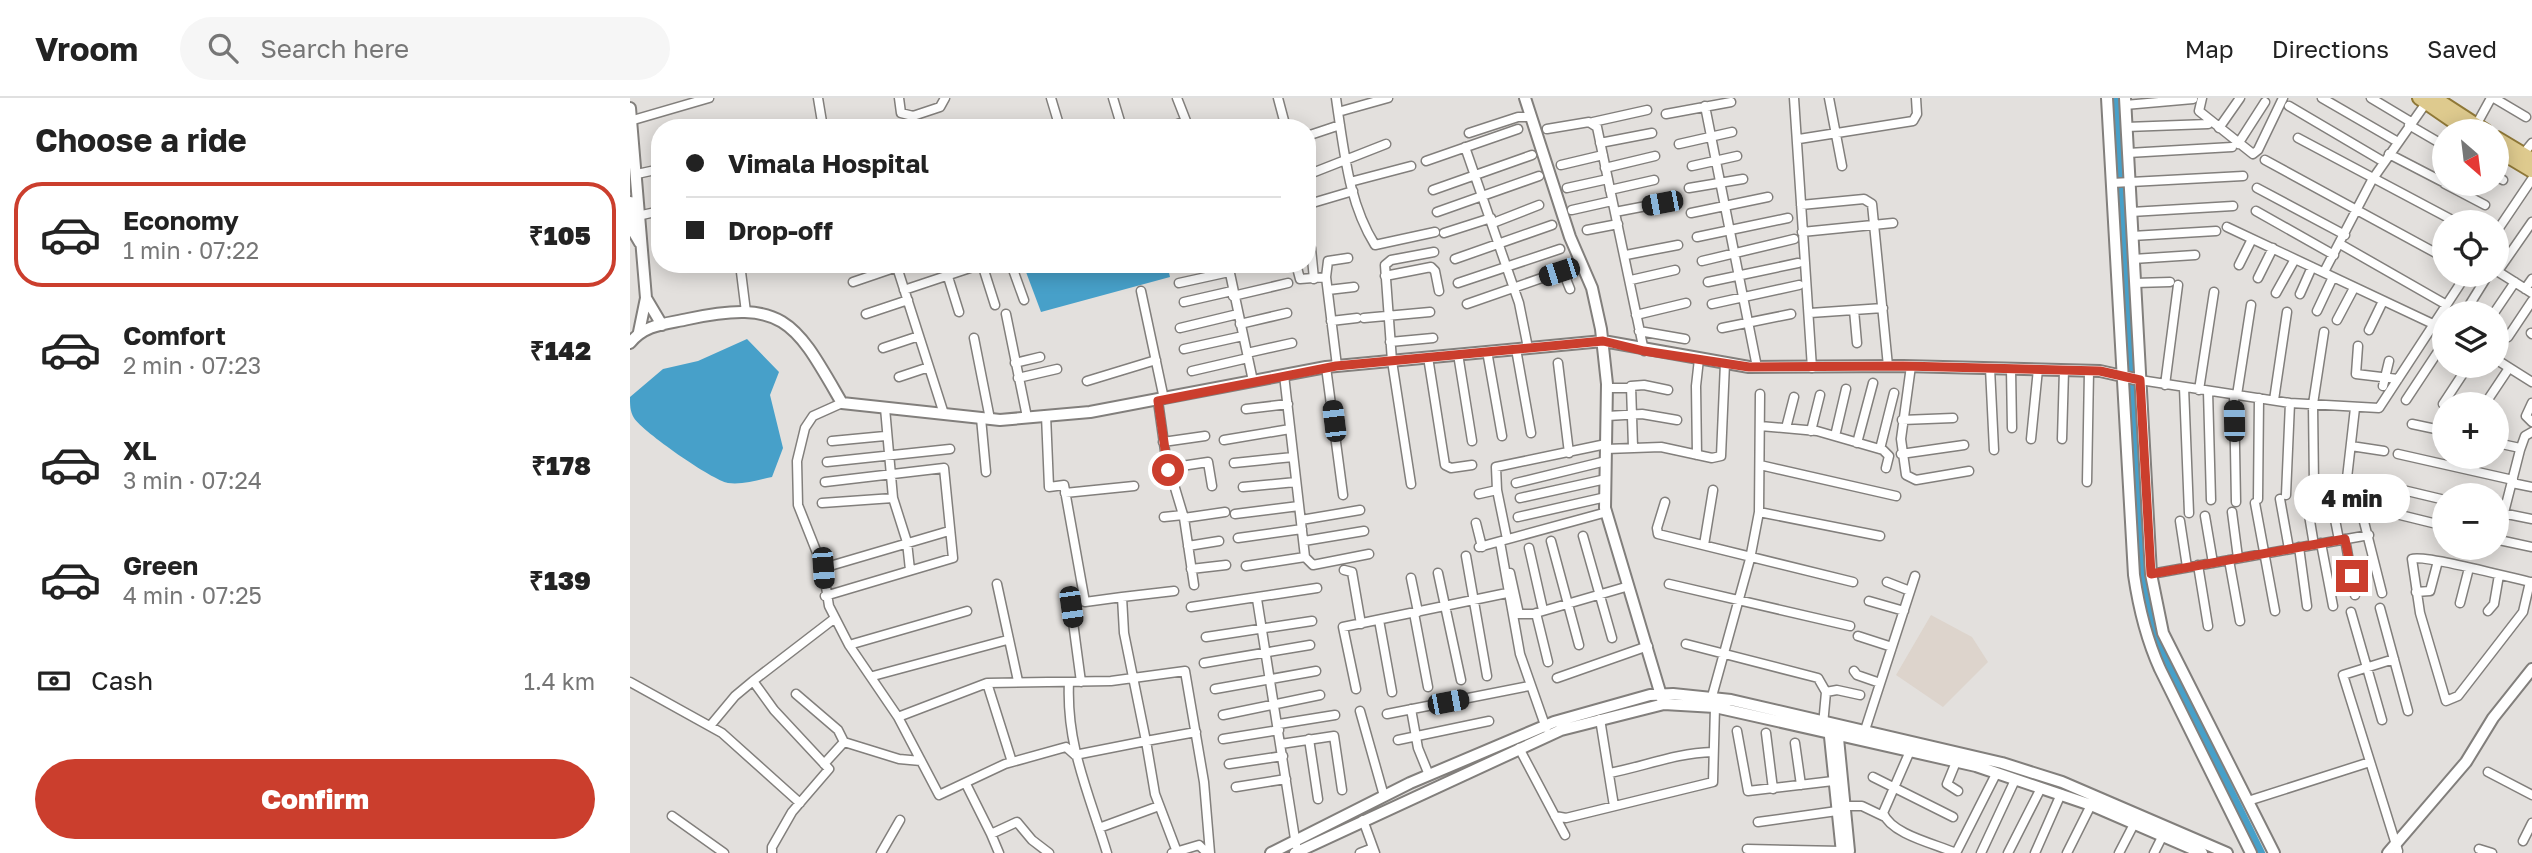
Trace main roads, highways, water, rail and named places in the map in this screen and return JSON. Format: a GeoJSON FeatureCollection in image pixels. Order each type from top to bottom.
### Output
{"type":"FeatureCollection","features":[{"type":"Feature","properties":{"kind":"main road"},"geometry":{"type":"LineString","coordinates":[[2427,100],[2457,119]]}},
{"type":"Feature","properties":{"kind":"main road"},"geometry":{"type":"LineString","coordinates":[[2510,146],[2528,157]]}},
{"type":"Feature","properties":{"kind":"main road"},"geometry":{"type":"LineString","coordinates":[[2510,158],[2532,171]]}},
{"type":"Feature","properties":{"kind":"water"},"geometry":{"type":"Polygon","coordinates":[[[1026,273],[1169,273],[1170,277],[1041,312],[1026,273]]]}},
{"type":"Feature","properties":{"kind":"water"},"geometry":{"type":"Polygon","coordinates":[[[747,339],[779,372],[770,395],[783,448],[772,477],[744,483],[728,483],[694,465],[640,425],[632,413],[630,397],[663,369],[698,361],[747,339]]]}},
{"type":"Feature","properties":{"kind":"waterway"},"geometry":{"type":"LineString","coordinates":[[2117,98],[2140,560],[2153,633],[2261,853]]}}]}
